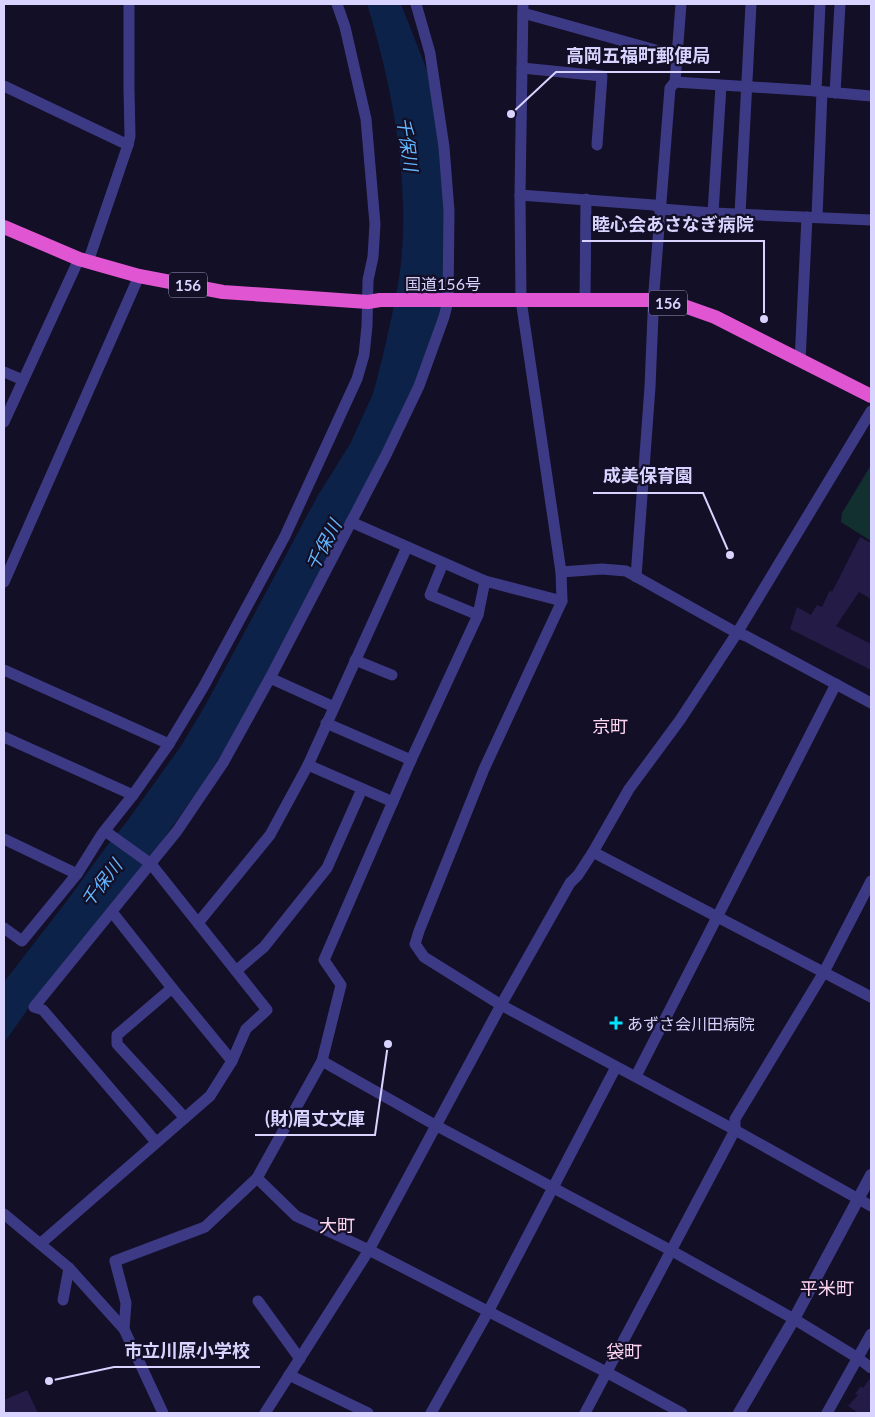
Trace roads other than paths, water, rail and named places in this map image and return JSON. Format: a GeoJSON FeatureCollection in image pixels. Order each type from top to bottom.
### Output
{"type":"FeatureCollection","features":[{"type":"Feature","properties":{"kind":"highway","name":"国道156号"},"geometry":{"type":"LineString","coordinates":[[4,227],[79,259],[138,276],[223,292],[374,301],[654,300],[684,306],[715,317],[871,396]]}},
{"type":"Feature","properties":{"kind":"street"},"geometry":{"type":"LineString","coordinates":[[4,422],[79,259],[89,259],[128,145],[130,136],[129,4]]}},
{"type":"Feature","properties":{"kind":"street"},"geometry":{"type":"LineString","coordinates":[[4,928],[22,941],[108,833],[169,744],[208,678],[285,536],[357,379],[364,355],[367,326],[374,301],[368,280],[373,257],[375,224],[366,119],[337,4]]}},
{"type":"Feature","properties":{"kind":"street"},"geometry":{"type":"LineString","coordinates":[[156,1142],[42,1010],[34,1007],[112,912],[149,863],[178,831],[223,763],[270,678],[386,455],[419,386],[444,317],[449,211],[444,147],[430,53],[416,4]]}},
{"type":"Feature","properties":{"kind":"street"},"geometry":{"type":"LineString","coordinates":[[636,577],[670,88],[675,82],[681,4]]}},
{"type":"Feature","properties":{"kind":"street"},"geometry":{"type":"LineString","coordinates":[[740,214],[751,4]]}},
{"type":"Feature","properties":{"kind":"street"},"geometry":{"type":"LineString","coordinates":[[800,361],[812,217],[819,92],[820,4]]}},
{"type":"Feature","properties":{"kind":"street"},"geometry":{"type":"LineString","coordinates":[[835,93],[840,4]]}},
{"type":"Feature","properties":{"kind":"street"},"geometry":{"type":"LineString","coordinates":[[677,56],[523,8],[520,195],[521,300],[561,572],[562,601],[484,769],[415,944],[424,957],[501,1005],[736,1130],[871,1206]]}},
{"type":"Feature","properties":{"kind":"street"},"geometry":{"type":"LineString","coordinates":[[522,68],[602,76],[597,145]]}},
{"type":"Feature","properties":{"kind":"street"},"geometry":{"type":"LineString","coordinates":[[675,82],[871,96]]}},
{"type":"Feature","properties":{"kind":"street"},"geometry":{"type":"LineString","coordinates":[[4,86],[128,145]]}},
{"type":"Feature","properties":{"kind":"street"},"geometry":{"type":"LineString","coordinates":[[713,213],[721,86]]}},
{"type":"Feature","properties":{"kind":"street"},"geometry":{"type":"LineString","coordinates":[[520,195],[654,205],[661,209],[713,213],[871,220]]}},
{"type":"Feature","properties":{"kind":"street"},"geometry":{"type":"LineString","coordinates":[[585,300],[586,199]]}},
{"type":"Feature","properties":{"kind":"street"},"geometry":{"type":"LineString","coordinates":[[4,582],[138,276]]}},
{"type":"Feature","properties":{"kind":"street"},"geometry":{"type":"LineString","coordinates":[[4,372],[23,380]]}},
{"type":"Feature","properties":{"kind":"street"},"geometry":{"type":"LineString","coordinates":[[265,1413],[369,1250],[435,1125],[570,883],[578,875],[593,852],[629,789],[680,720],[737,633],[871,412]]}},
{"type":"Feature","properties":{"kind":"street"},"geometry":{"type":"LineString","coordinates":[[351,522],[485,580],[562,601]]}},
{"type":"Feature","properties":{"kind":"street"},"geometry":{"type":"LineString","coordinates":[[198,923],[270,835],[308,765],[407,547]]}},
{"type":"Feature","properties":{"kind":"street"},"geometry":{"type":"LineString","coordinates":[[443,562],[430,595],[478,616]]}},
{"type":"Feature","properties":{"kind":"street"},"geometry":{"type":"LineString","coordinates":[[561,572],[602,569],[626,571],[737,633],[871,702]]}},
{"type":"Feature","properties":{"kind":"street"},"geometry":{"type":"LineString","coordinates":[[124,1329],[126,1303],[115,1261],[206,1227],[257,1178],[322,1062],[341,985],[324,960],[411,760],[478,616],[485,580]]}},
{"type":"Feature","properties":{"kind":"street"},"geometry":{"type":"LineString","coordinates":[[355,660],[392,675]]}},
{"type":"Feature","properties":{"kind":"street"},"geometry":{"type":"LineString","coordinates":[[4,670],[169,744]]}},
{"type":"Feature","properties":{"kind":"street"},"geometry":{"type":"LineString","coordinates":[[270,678],[334,707]]}},
{"type":"Feature","properties":{"kind":"street"},"geometry":{"type":"LineString","coordinates":[[636,1076],[836,684]]}},
{"type":"Feature","properties":{"kind":"street"},"geometry":{"type":"LineString","coordinates":[[326,723],[411,760]]}},
{"type":"Feature","properties":{"kind":"street"},"geometry":{"type":"LineString","coordinates":[[4,736],[133,795]]}},
{"type":"Feature","properties":{"kind":"street"},"geometry":{"type":"LineString","coordinates":[[308,765],[393,802]]}},
{"type":"Feature","properties":{"kind":"street"},"geometry":{"type":"LineString","coordinates":[[236,972],[264,948],[327,868],[362,789]]}},
{"type":"Feature","properties":{"kind":"street"},"geometry":{"type":"LineString","coordinates":[[40,1244],[210,1096],[232,1060],[246,1029],[267,1010],[149,863],[108,833]]}},
{"type":"Feature","properties":{"kind":"street"},"geometry":{"type":"LineString","coordinates":[[4,839],[77,874]]}},
{"type":"Feature","properties":{"kind":"street"},"geometry":{"type":"LineString","coordinates":[[593,852],[871,997]]}},
{"type":"Feature","properties":{"kind":"street"},"geometry":{"type":"LineString","coordinates":[[585,1413],[736,1130],[735,1118],[824,972],[871,882]]}},
{"type":"Feature","properties":{"kind":"street"},"geometry":{"type":"LineString","coordinates":[[112,912],[232,1060]]}},
{"type":"Feature","properties":{"kind":"street"},"geometry":{"type":"LineString","coordinates":[[172,988],[117,1035],[117,1044],[185,1118]]}},
{"type":"Feature","properties":{"kind":"street"},"geometry":{"type":"LineString","coordinates":[[322,1062],[435,1125],[553,1186],[672,1251],[794,1319],[871,1368]]}},
{"type":"Feature","properties":{"kind":"street"},"geometry":{"type":"LineString","coordinates":[[431,1413],[488,1312],[616,1067]]}},
{"type":"Feature","properties":{"kind":"street"},"geometry":{"type":"LineString","coordinates":[[739,1413],[794,1319],[871,1175]]}},
{"type":"Feature","properties":{"kind":"street"},"geometry":{"type":"LineString","coordinates":[[257,1178],[296,1216],[369,1250],[682,1413]]}},
{"type":"Feature","properties":{"kind":"street"},"geometry":{"type":"LineString","coordinates":[[5,1217],[69,1268],[124,1329],[163,1413]]}},
{"type":"Feature","properties":{"kind":"street"},"geometry":{"type":"LineString","coordinates":[[63,1300],[69,1268]]}},
{"type":"Feature","properties":{"kind":"street"},"geometry":{"type":"LineString","coordinates":[[258,1301],[300,1359]]}},
{"type":"Feature","properties":{"kind":"street"},"geometry":{"type":"LineString","coordinates":[[827,1413],[871,1334]]}},
{"type":"Feature","properties":{"kind":"street"},"geometry":{"type":"LineString","coordinates":[[289,1376],[368,1413]]}},
{"type":"Feature","properties":{"kind":"water","name":"千保川"},"geometry":{"type":"Polygon","coordinates":[[[367,4],[401,4],[430,78],[444,170],[447,297],[415,388],[387,446],[232,738],[202,785],[154,852],[28,1009],[4,1043],[4,982],[125,824],[181,746],[206,704],[317,497],[350,444],[372,396],[385,348],[397,290],[402,255],[403,219],[402,182],[393,109],[377,38],[367,4]]]}},
{"type":"Feature","properties":{"kind":"place","name":"高岡五福町郵便局"},"geometry":{"type":"Point","coordinates":[511,114]}},
{"type":"Feature","properties":{"kind":"place","name":"睦心会あさなぎ病院"},"geometry":{"type":"Point","coordinates":[764,319]}},
{"type":"Feature","properties":{"kind":"place","name":"成美保育園"},"geometry":{"type":"Point","coordinates":[730,555]}},
{"type":"Feature","properties":{"kind":"place","name":"あずさ会川田病院"},"geometry":{"type":"Point","coordinates":[616,1023]}},
{"type":"Feature","properties":{"kind":"place","name":"(財)眉丈文庫"},"geometry":{"type":"Point","coordinates":[388,1044]}},
{"type":"Feature","properties":{"kind":"place","name":"市立川原小学校"},"geometry":{"type":"Point","coordinates":[49,1381]}},
{"type":"Feature","properties":{"kind":"district","name":"京町"},"geometry":{"type":"Point","coordinates":[610,726]}},
{"type":"Feature","properties":{"kind":"district","name":"大町"},"geometry":{"type":"Point","coordinates":[337,1225]}},
{"type":"Feature","properties":{"kind":"district","name":"平米町"},"geometry":{"type":"Point","coordinates":[827,1288]}},
{"type":"Feature","properties":{"kind":"district","name":"袋町"},"geometry":{"type":"Point","coordinates":[624,1351]}}]}
